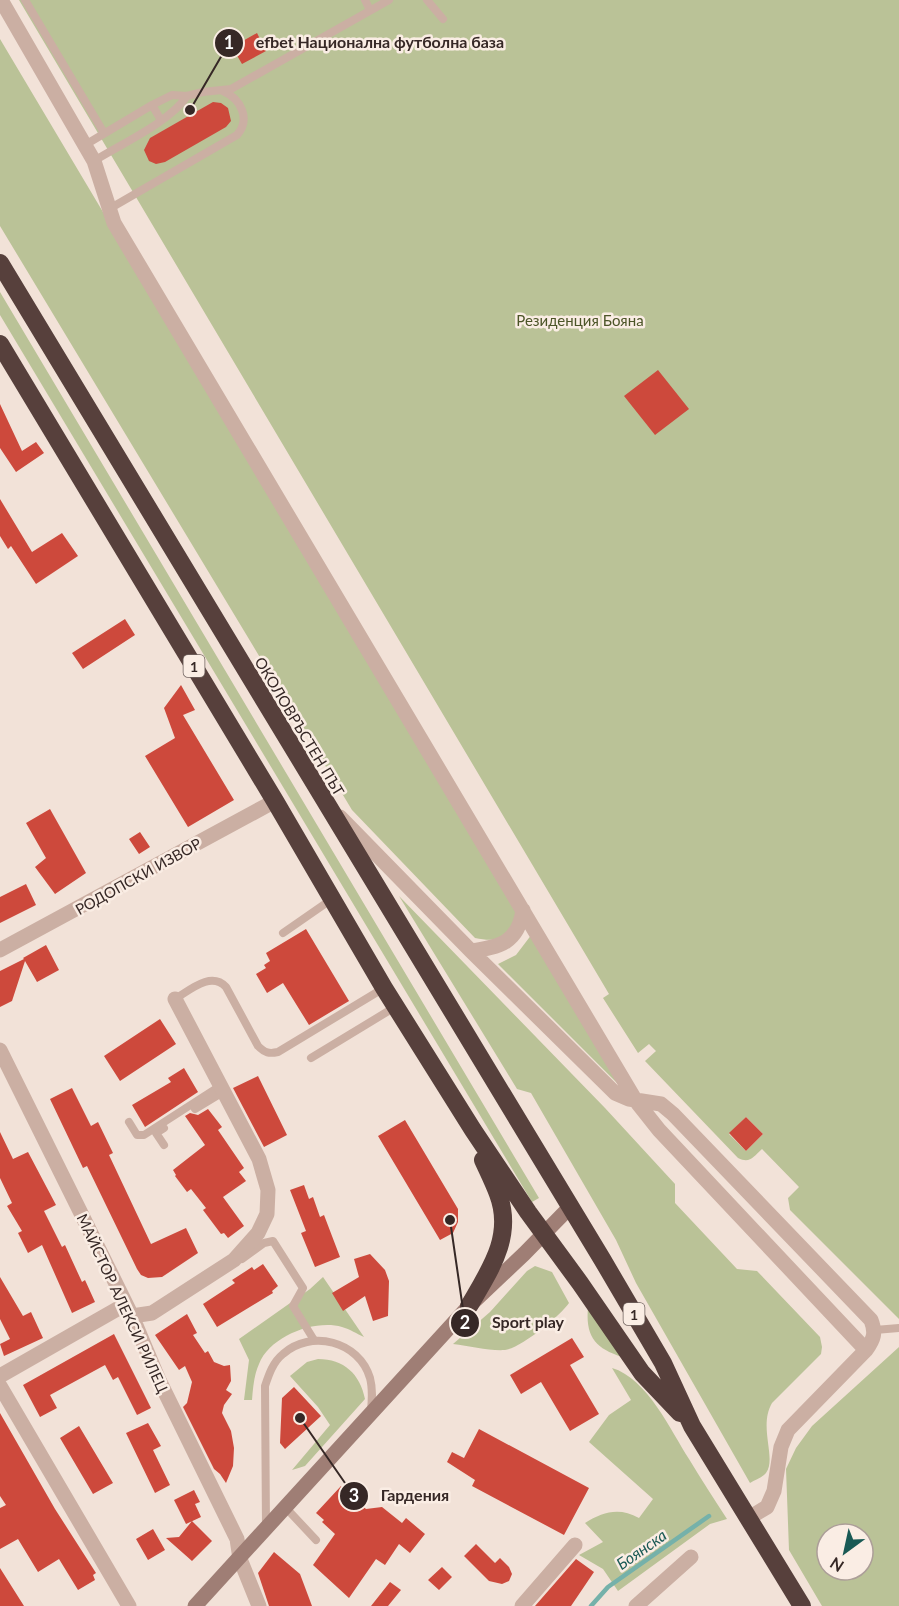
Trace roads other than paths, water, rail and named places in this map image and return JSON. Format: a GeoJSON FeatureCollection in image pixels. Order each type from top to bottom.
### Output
{"type":"FeatureCollection","features":[{"type":"Feature","properties":{"kind":"highway","name":"ОКОЛОВРЪСТЕН ПЪТ"},"geometry":{"type":"LineString","coordinates":[[0,263],[570,1207]]}},
{"type":"Feature","properties":{"kind":"highway","name":"1"},"geometry":{"type":"LineString","coordinates":[[0,344],[275,801],[384,988],[473,1130],[642,1373],[692,1426]]}},
{"type":"Feature","properties":{"kind":"highway"},"geometry":{"type":"LineString","coordinates":[[469,1306],[493,1265],[504,1230],[504,1214],[498,1193],[481,1158],[473,1130]]}},
{"type":"Feature","properties":{"kind":"highway","name":"1"},"geometry":{"type":"LineString","coordinates":[[570,1207],[663,1363],[692,1426],[802,1606]]}},
{"type":"Feature","properties":{"kind":"street"},"geometry":{"type":"LineString","coordinates":[[2,0],[94,161],[114,223],[636,1101],[659,1130],[866,1350]]}},
{"type":"Feature","properties":{"kind":"street"},"geometry":{"type":"LineString","coordinates":[[323,800],[615,1093],[636,1101],[661,1104],[673,1114],[871,1320],[875,1330],[873,1340],[866,1350],[788,1430],[781,1448],[774,1491],[767,1507],[749,1518]]}},
{"type":"Feature","properties":{"kind":"street","name":"РОДОПСКИ ИЗВОР"},"geometry":{"type":"LineString","coordinates":[[0,950],[275,801]]}},
{"type":"Feature","properties":{"kind":"street"},"geometry":{"type":"LineString","coordinates":[[471,951],[495,948],[510,939],[521,923],[523,910]]}},
{"type":"Feature","properties":{"kind":"street"},"geometry":{"type":"LineString","coordinates":[[0,1376],[129,1310],[152,1312],[234,1260],[264,1224],[267,1214],[268,1190],[258,1159],[175,999]]}},
{"type":"Feature","properties":{"kind":"street","name":"МАЙСТОР АЛЕКСИ РИЛЕЦ"},"geometry":{"type":"LineString","coordinates":[[0,1050],[129,1310],[158,1378],[237,1539],[240,1559],[259,1606]]}},
{"type":"Feature","properties":{"kind":"street"},"geometry":{"type":"LineString","coordinates":[[195,1606],[469,1306],[570,1207]]}},
{"type":"Feature","properties":{"kind":"street"},"geometry":{"type":"LineString","coordinates":[[782,1260],[780,1249],[784,1244],[792,1241],[798,1244]]}},
{"type":"Feature","properties":{"kind":"street"},"geometry":{"type":"LineString","coordinates":[[0,1386],[129,1606]]}},
{"type":"Feature","properties":{"kind":"street"},"geometry":{"type":"LineString","coordinates":[[522,1606],[575,1545]]}},
{"type":"Feature","properties":{"kind":"street"},"geometry":{"type":"LineString","coordinates":[[636,1606],[691,1557]]}},
{"type":"Feature","properties":{"kind":"lane"},"geometry":{"type":"LineString","coordinates":[[25,0],[104,133]]}},
{"type":"Feature","properties":{"kind":"lane"},"geometry":{"type":"LineString","coordinates":[[365,0],[370,10]]}},
{"type":"Feature","properties":{"kind":"lane"},"geometry":{"type":"LineString","coordinates":[[85,145],[172,95],[187,96],[241,84],[389,0]]}},
{"type":"Feature","properties":{"kind":"lane"},"geometry":{"type":"LineString","coordinates":[[427,0],[443,19]]}},
{"type":"Feature","properties":{"kind":"lane"},"geometry":{"type":"LineString","coordinates":[[109,209],[242,130],[245,118],[240,106],[233,95],[222,90]]}},
{"type":"Feature","properties":{"kind":"lane"},"geometry":{"type":"LineString","coordinates":[[94,161],[179,108],[187,96]]}},
{"type":"Feature","properties":{"kind":"lane"},"geometry":{"type":"LineString","coordinates":[[152,105],[161,120]]}},
{"type":"Feature","properties":{"kind":"lane"},"geometry":{"type":"LineString","coordinates":[[283,933],[332,899]]}},
{"type":"Feature","properties":{"kind":"lane"},"geometry":{"type":"LineString","coordinates":[[175,999],[206,981],[213,979],[221,981],[258,1046],[263,1052],[271,1054],[278,1052],[384,988]]}},
{"type":"Feature","properties":{"kind":"lane"},"geometry":{"type":"LineString","coordinates":[[311,1058],[396,1006]]}},
{"type":"Feature","properties":{"kind":"lane"},"geometry":{"type":"LineString","coordinates":[[129,1122],[137,1135],[144,1135],[222,1089]]}},
{"type":"Feature","properties":{"kind":"lane"},"geometry":{"type":"LineString","coordinates":[[164,1145],[156,1133],[222,1089]]}},
{"type":"Feature","properties":{"kind":"lane"},"geometry":{"type":"LineString","coordinates":[[234,1260],[242,1260],[264,1243],[273,1241],[303,1288],[293,1306],[314,1340]]}},
{"type":"Feature","properties":{"kind":"lane"},"geometry":{"type":"LineString","coordinates":[[875,1330],[899,1328]]}},
{"type":"Feature","properties":{"kind":"lane"},"geometry":{"type":"LineString","coordinates":[[266,1530],[265,1386],[271,1369],[282,1354],[297,1344],[314,1340],[332,1342],[349,1349],[362,1361],[370,1377],[373,1395],[370,1414]]}},
{"type":"Feature","properties":{"kind":"lane"},"geometry":{"type":"LineString","coordinates":[[286,1508],[316,1540]]}},
{"type":"Feature","properties":{"kind":"waterway","name":"Боянска"},"geometry":{"type":"LineString","coordinates":[[591,1606],[608,1587],[709,1516]]}},
{"type":"Feature","properties":{"kind":"place","name":"efbet Национална футболна база"},"geometry":{"type":"Point","coordinates":[190,110]}},
{"type":"Feature","properties":{"kind":"place","name":"Sport play"},"geometry":{"type":"Point","coordinates":[450,1220]}},
{"type":"Feature","properties":{"kind":"place","name":"Гардения"},"geometry":{"type":"Point","coordinates":[300,1418]}},
{"type":"Feature","properties":{"kind":"park label","name":"Резиденция Бояна"},"geometry":{"type":"Point","coordinates":[580,320]}}]}
